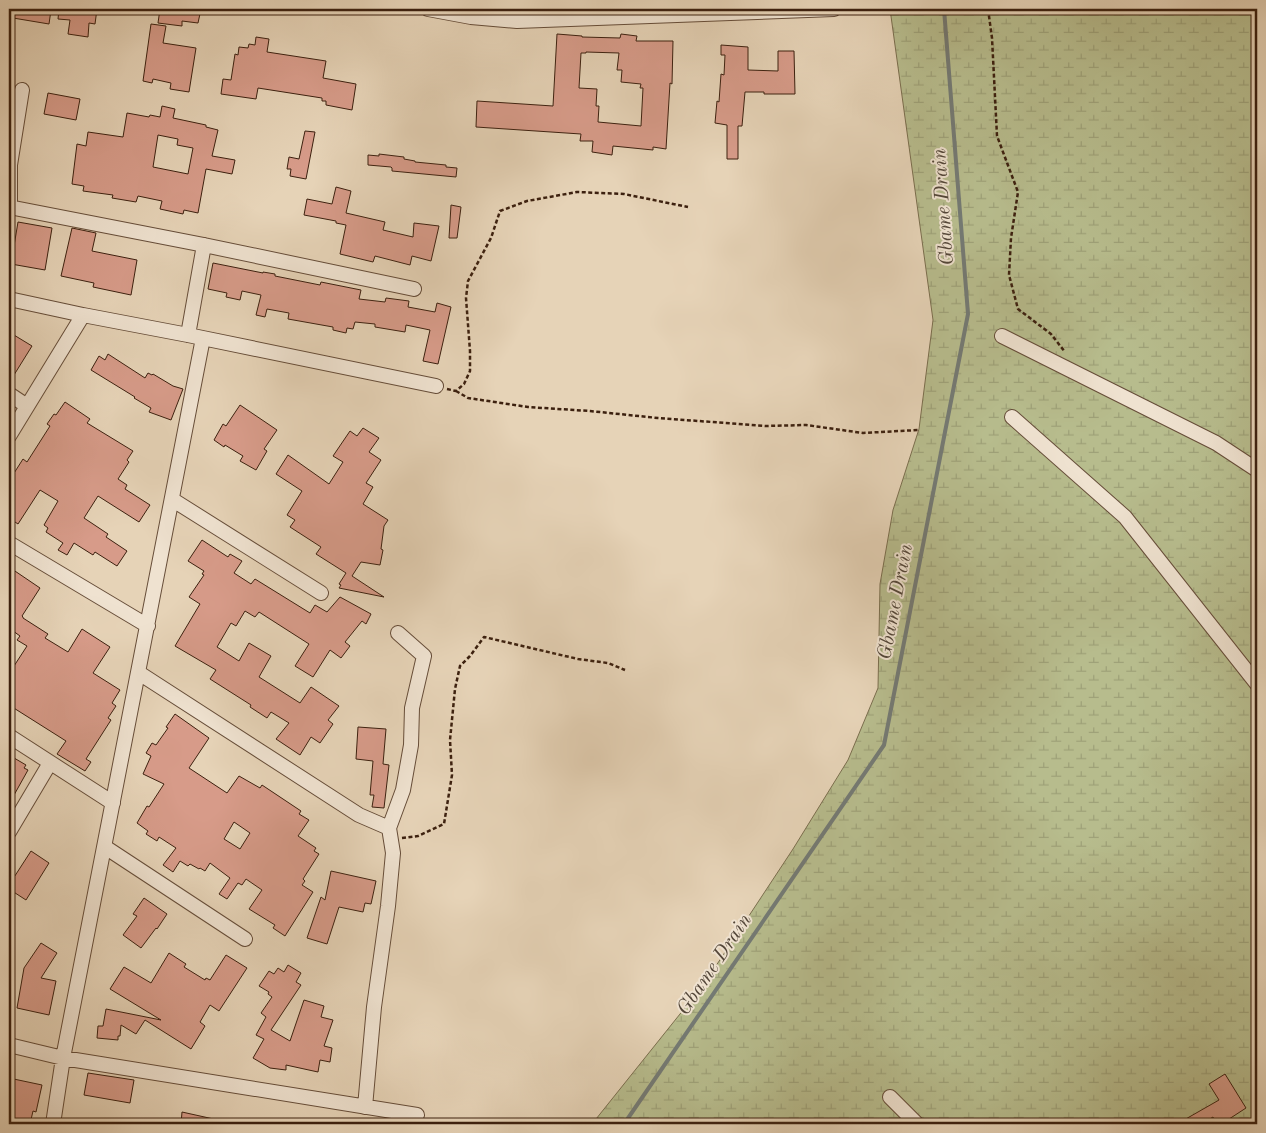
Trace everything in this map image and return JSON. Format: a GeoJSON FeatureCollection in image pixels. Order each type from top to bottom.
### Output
{"type":"FeatureCollection","features":[{"type":"Feature","properties":{"kind":"street"},"geometry":{"type":"LineString","coordinates":[[428,9],[471,17],[517,21],[665,12],[834,9]]}},
{"type":"Feature","properties":{"kind":"street"},"geometry":{"type":"LineString","coordinates":[[22,90],[10,165],[9,207],[414,289]]}},
{"type":"Feature","properties":{"kind":"street"},"geometry":{"type":"LineString","coordinates":[[188,334],[204,245]]}},
{"type":"Feature","properties":{"kind":"street"},"geometry":{"type":"LineString","coordinates":[[9,299],[436,386]]}},
{"type":"Feature","properties":{"kind":"street"},"geometry":{"type":"LineString","coordinates":[[9,436],[84,315]]}},
{"type":"Feature","properties":{"kind":"street"},"geometry":{"type":"LineString","coordinates":[[1002,336],[1216,443],[1257,470]]}},
{"type":"Feature","properties":{"kind":"street"},"geometry":{"type":"LineString","coordinates":[[53,1124],[64,1058],[204,338]]}},
{"type":"Feature","properties":{"kind":"street"},"geometry":{"type":"LineString","coordinates":[[9,394],[27,406]]}},
{"type":"Feature","properties":{"kind":"street"},"geometry":{"type":"LineString","coordinates":[[1012,417],[1125,517],[1257,684]]}},
{"type":"Feature","properties":{"kind":"street"},"geometry":{"type":"LineString","coordinates":[[172,500],[321,593]]}},
{"type":"Feature","properties":{"kind":"street"},"geometry":{"type":"LineString","coordinates":[[9,543],[148,626]]}},
{"type":"Feature","properties":{"kind":"street"},"geometry":{"type":"LineString","coordinates":[[365,1107],[374,1007],[388,906],[393,853],[390,834],[403,790],[411,745],[412,708],[424,656],[398,633]]}},
{"type":"Feature","properties":{"kind":"street"},"geometry":{"type":"LineString","coordinates":[[139,673],[390,834]]}},
{"type":"Feature","properties":{"kind":"street"},"geometry":{"type":"LineString","coordinates":[[9,736],[113,803]]}},
{"type":"Feature","properties":{"kind":"street"},"geometry":{"type":"LineString","coordinates":[[9,832],[50,763]]}},
{"type":"Feature","properties":{"kind":"street"},"geometry":{"type":"LineString","coordinates":[[105,847],[245,939]]}},
{"type":"Feature","properties":{"kind":"street"},"geometry":{"type":"LineString","coordinates":[[9,1045],[64,1058],[417,1115]]}},
{"type":"Feature","properties":{"kind":"street"},"geometry":{"type":"LineString","coordinates":[[890,1096],[917,1124]]}},
{"type":"Feature","properties":{"kind":"path"},"geometry":{"type":"LineString","coordinates":[[988,9],[992,38],[997,136],[1018,192],[1011,238],[1010,275],[1018,309],[1051,334],[1068,355]]}},
{"type":"Feature","properties":{"kind":"path"},"geometry":{"type":"LineString","coordinates":[[456,391],[464,384],[470,371],[470,343],[466,298],[468,281],[491,238],[500,211],[527,201],[577,192],[624,194],[688,207]]}},
{"type":"Feature","properties":{"kind":"path"},"geometry":{"type":"LineString","coordinates":[[436,386],[456,391],[468,398],[528,407],[766,426],[806,425],[863,433],[918,430]]}},
{"type":"Feature","properties":{"kind":"path"},"geometry":{"type":"LineString","coordinates":[[390,834],[418,836],[444,824],[452,775],[450,740],[455,689],[460,666],[484,637],[578,659],[608,663],[625,670]]}},
{"type":"Feature","properties":{"kind":"green space"},"geometry":{"type":"Polygon","coordinates":[[[890,9],[1257,9],[1257,1124],[592,1124],[704,984],[793,849],[848,760],[878,688],[880,584],[893,510],[919,429],[933,320],[890,9]]]}},
{"type":"Feature","properties":{"kind":"building"},"geometry":{"type":"Polygon","coordinates":[[[15,9],[51,10],[49,24],[13,18],[15,9]]]}},
{"type":"Feature","properties":{"kind":"building"},"geometry":{"type":"Polygon","coordinates":[[[59,9],[97,9],[95,24],[89,23],[88,37],[68,34],[70,20],[58,19],[59,9]]]}},
{"type":"Feature","properties":{"kind":"building"},"geometry":{"type":"Polygon","coordinates":[[[160,9],[201,9],[198,23],[182,21],[182,26],[158,23],[160,9]]]}},
{"type":"Feature","properties":{"kind":"building"},"geometry":{"type":"Polygon","coordinates":[[[151,24],[166,26],[163,43],[196,48],[189,92],[170,89],[171,83],[153,79],[152,83],[143,81],[151,24]]]}},
{"type":"Feature","properties":{"kind":"building"},"geometry":{"type":"Polygon","coordinates":[[[557,34],[620,38],[621,34],[637,36],[636,41],[673,41],[672,84],[670,83],[666,149],[653,147],[653,150],[613,146],[612,155],[592,152],[593,141],[580,141],[581,134],[476,127],[477,101],[553,106],[557,34]],[[581,53],[579,88],[597,89],[596,106],[599,106],[598,122],[641,126],[643,88],[640,88],[641,84],[621,82],[622,70],[617,70],[619,53],[581,53]]]}},
{"type":"Feature","properties":{"kind":"building"},"geometry":{"type":"Polygon","coordinates":[[[256,37],[269,39],[267,52],[326,61],[323,78],[356,84],[352,110],[326,105],[326,101],[322,101],[322,98],[258,88],[256,99],[221,94],[223,79],[231,80],[235,54],[238,55],[239,47],[248,48],[249,44],[255,45],[256,37]]]}},
{"type":"Feature","properties":{"kind":"building"},"geometry":{"type":"Polygon","coordinates":[[[721,45],[748,47],[748,70],[778,71],[778,51],[794,51],[795,94],[745,92],[742,126],[738,126],[738,159],[727,159],[727,125],[715,123],[721,74],[724,75],[725,55],[721,55],[721,45]]]}},
{"type":"Feature","properties":{"kind":"building"},"geometry":{"type":"Polygon","coordinates":[[[48,93],[80,99],[76,120],[44,114],[48,93]]]}},
{"type":"Feature","properties":{"kind":"building"},"geometry":{"type":"Polygon","coordinates":[[[162,106],[175,109],[173,118],[206,125],[206,127],[218,130],[212,156],[235,160],[232,174],[206,169],[198,213],[184,210],[183,214],[160,209],[162,201],[138,196],[136,202],[112,198],[113,195],[83,191],[84,186],[72,184],[77,144],[86,146],[88,132],[123,137],[127,113],[160,117],[162,106]],[[158,135],[153,167],[188,174],[193,148],[177,145],[178,139],[158,135]]]}},
{"type":"Feature","properties":{"kind":"building"},"geometry":{"type":"Polygon","coordinates":[[[305,131],[315,132],[306,179],[290,176],[291,169],[287,169],[289,157],[299,159],[305,131]]]}},
{"type":"Feature","properties":{"kind":"building"},"geometry":{"type":"Polygon","coordinates":[[[379,154],[404,157],[404,159],[415,162],[457,168],[456,177],[392,171],[391,167],[368,165],[368,155],[379,156],[379,154]]]}},
{"type":"Feature","properties":{"kind":"building"},"geometry":{"type":"Polygon","coordinates":[[[336,187],[351,191],[346,213],[385,222],[383,230],[413,237],[414,223],[439,226],[431,261],[412,256],[410,265],[375,256],[373,262],[340,254],[346,225],[336,223],[336,221],[304,215],[307,199],[332,204],[336,187]]]}},
{"type":"Feature","properties":{"kind":"building"},"geometry":{"type":"Polygon","coordinates":[[[451,205],[461,207],[457,238],[449,238],[451,205]]]}},
{"type":"Feature","properties":{"kind":"building"},"geometry":{"type":"Polygon","coordinates":[[[18,222],[52,228],[45,270],[11,264],[18,222]]]}},
{"type":"Feature","properties":{"kind":"building"},"geometry":{"type":"Polygon","coordinates":[[[72,228],[96,233],[92,251],[137,260],[131,295],[93,287],[94,283],[61,276],[72,228]]]}},
{"type":"Feature","properties":{"kind":"building"},"geometry":{"type":"Polygon","coordinates":[[[213,263],[275,274],[275,276],[320,285],[321,282],[361,290],[359,299],[385,302],[386,298],[409,301],[408,307],[435,312],[437,303],[451,307],[438,364],[423,361],[430,330],[406,325],[405,332],[375,327],[375,324],[355,322],[353,329],[347,328],[346,333],[333,330],[333,327],[288,319],[289,313],[267,309],[265,317],[256,315],[261,295],[242,291],[240,300],[226,297],[227,293],[208,289],[213,263]]]}},
{"type":"Feature","properties":{"kind":"building"},"geometry":{"type":"Polygon","coordinates":[[[9,332],[32,346],[9,383],[9,332]]]}},
{"type":"Feature","properties":{"kind":"building"},"geometry":{"type":"Polygon","coordinates":[[[108,354],[145,378],[148,373],[153,374],[173,386],[183,389],[171,420],[149,412],[151,408],[91,370],[99,356],[105,360],[108,354]]]}},
{"type":"Feature","properties":{"kind":"building"},"geometry":{"type":"Polygon","coordinates":[[[65,402],[90,419],[87,423],[133,451],[127,460],[129,462],[118,479],[127,485],[125,489],[150,505],[139,522],[98,496],[84,518],[108,534],[106,537],[127,551],[117,566],[95,552],[93,555],[74,543],[67,555],[58,550],[63,543],[46,532],[48,528],[44,525],[58,501],[40,490],[18,524],[9,518],[9,481],[23,459],[27,462],[50,426],[47,424],[65,402]]]}},
{"type":"Feature","properties":{"kind":"building"},"geometry":{"type":"Polygon","coordinates":[[[240,405],[277,430],[264,449],[267,451],[256,470],[240,461],[243,456],[214,440],[223,424],[226,426],[240,405]]]}},
{"type":"Feature","properties":{"kind":"building"},"geometry":{"type":"Polygon","coordinates":[[[363,428],[379,438],[369,452],[381,460],[366,483],[373,487],[363,504],[388,520],[384,526],[380,565],[361,562],[352,576],[384,597],[339,588],[341,585],[339,584],[346,573],[316,554],[321,547],[290,527],[295,520],[287,515],[302,491],[276,474],[288,455],[329,484],[343,462],[333,456],[350,431],[357,436],[363,428]]]}},
{"type":"Feature","properties":{"kind":"building"},"geometry":{"type":"Polygon","coordinates":[[[202,540],[228,557],[230,554],[242,561],[234,573],[251,584],[255,579],[310,613],[315,605],[327,612],[340,597],[371,614],[366,624],[362,621],[345,642],[350,646],[341,658],[330,650],[313,677],[295,666],[309,644],[259,612],[255,617],[245,611],[236,626],[231,623],[217,647],[239,661],[249,643],[271,656],[259,677],[300,703],[311,687],[339,706],[328,720],[333,724],[320,743],[311,737],[300,755],[276,739],[289,723],[271,712],[267,718],[250,707],[251,705],[210,679],[216,670],[175,646],[200,604],[189,597],[204,575],[202,574],[204,571],[188,561],[202,540]]]}},
{"type":"Feature","properties":{"kind":"building"},"geometry":{"type":"Polygon","coordinates":[[[9,567],[40,588],[22,616],[48,634],[45,638],[68,652],[82,629],[110,647],[93,673],[120,690],[112,703],[116,706],[108,718],[111,720],[86,759],[91,762],[85,771],[57,754],[66,741],[9,705],[9,663],[14,666],[27,646],[17,640],[20,636],[9,628],[9,567]]]}},
{"type":"Feature","properties":{"kind":"building"},"geometry":{"type":"Polygon","coordinates":[[[175,714],[209,738],[189,768],[227,793],[239,776],[260,788],[262,785],[301,811],[299,814],[309,820],[298,836],[316,848],[314,851],[319,854],[303,879],[305,881],[302,885],[313,892],[285,936],[273,928],[275,925],[249,909],[262,890],[246,879],[242,885],[238,883],[227,899],[219,894],[230,878],[210,863],[205,871],[190,864],[188,866],[180,861],[173,872],[163,865],[176,848],[159,837],[157,841],[146,834],[148,831],[137,823],[164,784],[143,774],[151,756],[146,753],[152,743],[156,745],[168,728],[166,727],[175,714]],[[234,822],[224,839],[240,849],[250,833],[234,822]]]}},
{"type":"Feature","properties":{"kind":"building"},"geometry":{"type":"Polygon","coordinates":[[[358,727],[386,729],[383,764],[389,765],[384,808],[372,807],[374,795],[370,795],[373,761],[356,759],[358,727]]]}},
{"type":"Feature","properties":{"kind":"building"},"geometry":{"type":"Polygon","coordinates":[[[9,755],[26,765],[24,768],[28,770],[9,804],[9,755]]]}},
{"type":"Feature","properties":{"kind":"building"},"geometry":{"type":"Polygon","coordinates":[[[31,851],[49,863],[26,900],[9,889],[9,885],[31,851]]]}},
{"type":"Feature","properties":{"kind":"building"},"geometry":{"type":"Polygon","coordinates":[[[331,871],[376,881],[371,904],[365,903],[363,912],[339,907],[327,944],[307,938],[321,897],[325,900],[331,871]]]}},
{"type":"Feature","properties":{"kind":"building"},"geometry":{"type":"Polygon","coordinates":[[[144,898],[167,914],[141,948],[123,935],[137,916],[133,914],[144,898]]]}},
{"type":"Feature","properties":{"kind":"building"},"geometry":{"type":"Polygon","coordinates":[[[41,943],[57,953],[41,978],[56,981],[49,1015],[17,1008],[24,968],[41,943]]]}},
{"type":"Feature","properties":{"kind":"building"},"geometry":{"type":"Polygon","coordinates":[[[169,953],[186,964],[184,967],[205,980],[206,978],[210,980],[226,955],[247,968],[219,1011],[210,1005],[200,1022],[205,1026],[191,1049],[145,1020],[136,1034],[121,1025],[118,1040],[97,1038],[98,1026],[103,1026],[106,1009],[161,1020],[110,989],[124,967],[151,983],[169,953]]]}},
{"type":"Feature","properties":{"kind":"building"},"geometry":{"type":"Polygon","coordinates":[[[288,965],[301,973],[296,982],[301,985],[271,1030],[290,1041],[304,1000],[324,1006],[321,1017],[333,1020],[324,1046],[332,1048],[330,1062],[320,1060],[318,1072],[286,1065],[286,1070],[270,1068],[253,1058],[264,1039],[256,1035],[266,1017],[261,1013],[272,997],[268,994],[269,992],[259,986],[269,971],[274,974],[278,968],[284,972],[288,965]]]}},
{"type":"Feature","properties":{"kind":"building"},"geometry":{"type":"Polygon","coordinates":[[[88,1073],[134,1080],[130,1103],[84,1095],[88,1073]]]}},
{"type":"Feature","properties":{"kind":"building"},"geometry":{"type":"Polygon","coordinates":[[[1225,1074],[1246,1108],[1226,1121],[1227,1124],[1216,1124],[1213,1117],[1201,1124],[1177,1124],[1219,1100],[1209,1084],[1225,1074]]]}},
{"type":"Feature","properties":{"kind":"building"},"geometry":{"type":"Polygon","coordinates":[[[9,1078],[42,1085],[36,1112],[33,1111],[30,1124],[9,1124],[9,1078]]]}},
{"type":"Feature","properties":{"kind":"building"},"geometry":{"type":"Polygon","coordinates":[[[182,1112],[218,1120],[218,1124],[181,1124],[182,1112]]]}},
{"type":"Feature","properties":{"kind":"waterway","name":"Gbame Drain"},"geometry":{"type":"LineString","coordinates":[[624,1124],[884,745],[968,314],[944,9]]}}]}
